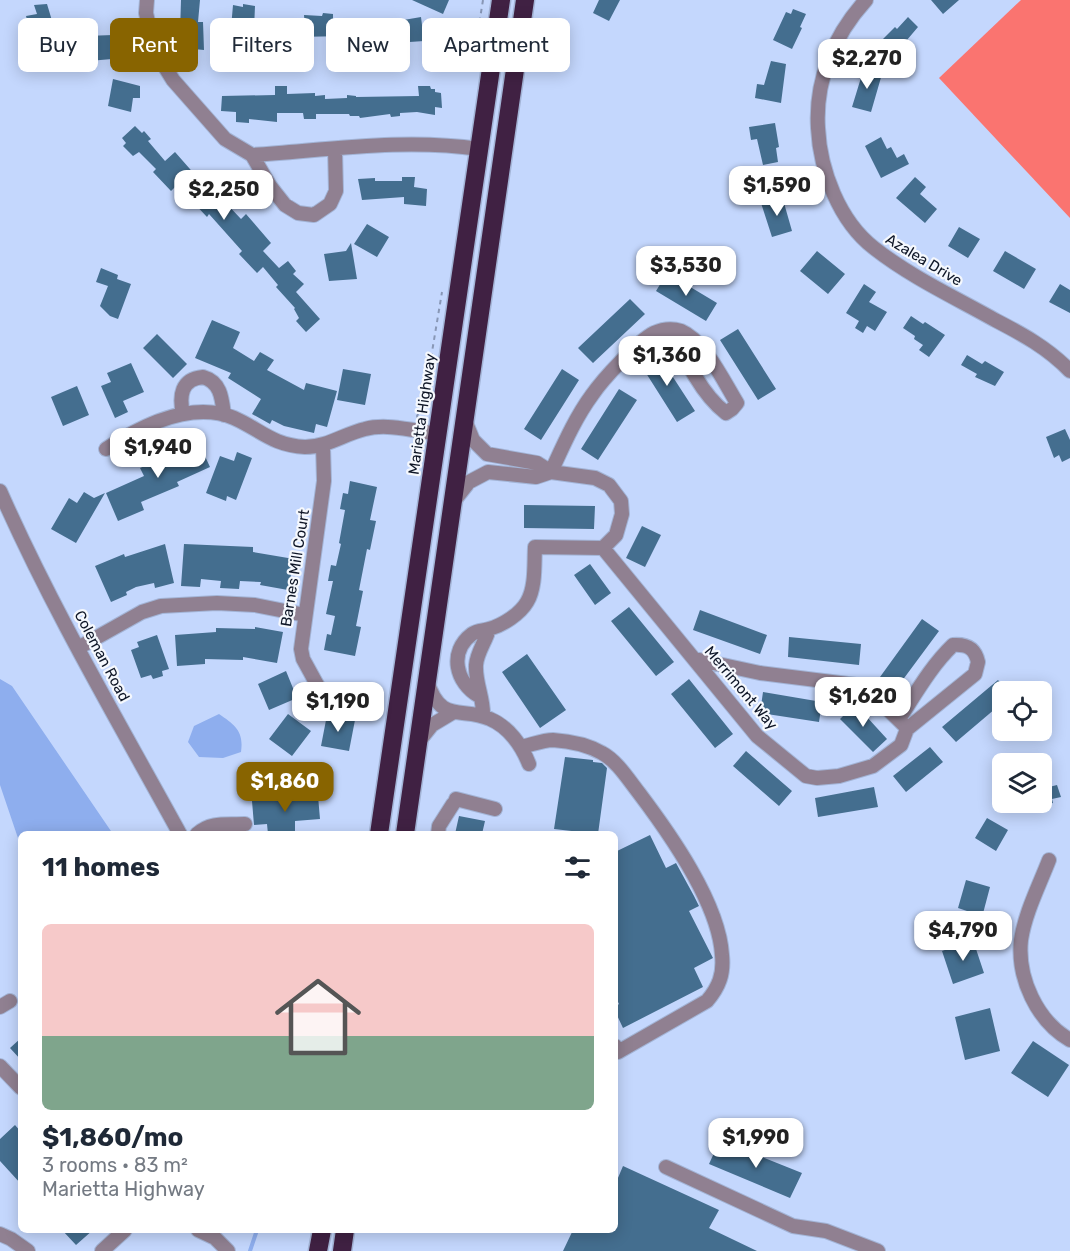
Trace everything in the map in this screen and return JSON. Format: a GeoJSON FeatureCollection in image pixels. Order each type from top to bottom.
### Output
{"type":"FeatureCollection","features":[{"type":"Feature","properties":{"kind":"highway","name":"Marietta Highway"},"geometry":{"type":"LineString","coordinates":[[379,831],[501,0]]}},
{"type":"Feature","properties":{"kind":"highway"},"geometry":{"type":"LineString","coordinates":[[405,831],[525,0]]}},
{"type":"Feature","properties":{"kind":"highway"},"geometry":{"type":"LineString","coordinates":[[318,1251],[321,1233]]}},
{"type":"Feature","properties":{"kind":"highway"},"geometry":{"type":"LineString","coordinates":[[342,1251],[345,1233]]}},
{"type":"Feature","properties":{"kind":"street"},"geometry":{"type":"LineString","coordinates":[[147,0],[146,13],[151,40],[173,80],[225,139],[252,155],[270,186],[285,205],[298,213],[314,215],[330,204],[336,191],[335,149]]}},
{"type":"Feature","properties":{"kind":"street","name":"Azalea Drive"},"geometry":{"type":"LineString","coordinates":[[867,0],[849,20],[836,41],[822,77],[817,112],[818,147],[828,181],[845,214],[858,233],[873,248],[917,277],[1036,342],[1070,371]]}},
{"type":"Feature","properties":{"kind":"street"},"geometry":{"type":"LineString","coordinates":[[252,155],[376,145],[415,144],[479,149]]}},
{"type":"Feature","properties":{"kind":"street"},"geometry":{"type":"LineString","coordinates":[[454,501],[469,482],[488,472],[536,477],[551,472],[592,394],[611,372],[652,334],[666,329],[680,331],[690,336],[706,352],[737,403],[732,409],[726,413],[710,399],[683,352],[679,341],[680,331]]}},
{"type":"Feature","properties":{"kind":"street"},"geometry":{"type":"LineString","coordinates":[[183,414],[180,401],[183,388],[189,381],[203,377],[216,384],[222,398],[224,415]]}},
{"type":"Feature","properties":{"kind":"street"},"geometry":{"type":"LineString","coordinates":[[106,449],[131,433],[183,414],[207,412],[224,415],[278,442],[306,447],[323,446],[367,428],[391,428],[438,434]]}},
{"type":"Feature","properties":{"kind":"street"},"geometry":{"type":"LineString","coordinates":[[465,420],[472,440],[487,454],[537,463],[551,472],[595,478],[609,485],[621,501],[622,514],[616,535],[603,548],[535,547],[532,587],[528,601],[516,614],[489,629],[478,630],[462,645],[457,666],[460,677],[470,690],[479,696]]}},
{"type":"Feature","properties":{"kind":"street","name":"Barnes Mill Court"},"geometry":{"type":"LineString","coordinates":[[320,690],[303,659],[301,649],[324,481],[323,446]]}},
{"type":"Feature","properties":{"kind":"street","name":"Coleman Road"},"geometry":{"type":"LineString","coordinates":[[0,491],[14,524],[78,648],[178,831]]}},
{"type":"Feature","properties":{"kind":"street","name":"Merrimont Way"},"geometry":{"type":"LineString","coordinates":[[603,548],[757,736],[806,776],[817,778],[839,776],[873,766],[901,745],[903,724]]}},
{"type":"Feature","properties":{"kind":"street"},"geometry":{"type":"LineString","coordinates":[[78,648],[142,612],[161,606],[217,603],[255,605],[305,615]]}},
{"type":"Feature","properties":{"kind":"street"},"geometry":{"type":"LineString","coordinates":[[478,720],[483,704],[479,696],[476,661],[489,629]]}},
{"type":"Feature","properties":{"kind":"street"},"geometry":{"type":"LineString","coordinates":[[965,644],[972,648],[978,662],[975,674],[903,724],[930,670],[949,649],[953,645],[965,644]]}},
{"type":"Feature","properties":{"kind":"street"},"geometry":{"type":"LineString","coordinates":[[695,659],[760,673],[864,686],[903,724]]}},
{"type":"Feature","properties":{"kind":"street"},"geometry":{"type":"LineString","coordinates":[[427,681],[434,696],[452,713],[504,728],[521,747],[529,764]]}},
{"type":"Feature","properties":{"kind":"street"},"geometry":{"type":"LineString","coordinates":[[418,742],[432,725],[452,713]]}},
{"type":"Feature","properties":{"kind":"street"},"geometry":{"type":"LineString","coordinates":[[521,747],[551,740],[587,747],[603,753],[621,769],[665,828],[691,870],[712,913],[720,936],[722,972],[718,988],[707,1001],[618,1052]]}},
{"type":"Feature","properties":{"kind":"street"},"geometry":{"type":"LineString","coordinates":[[438,831],[439,826],[455,801],[495,809]]}},
{"type":"Feature","properties":{"kind":"street"},"geometry":{"type":"LineString","coordinates":[[201,831],[212,825],[245,824]]}},
{"type":"Feature","properties":{"kind":"street"},"geometry":{"type":"LineString","coordinates":[[1049,860],[1025,923],[1021,940],[1021,958],[1024,979],[1032,999],[1041,1014],[1070,1041]]}},
{"type":"Feature","properties":{"kind":"street"},"geometry":{"type":"LineString","coordinates":[[0,1066],[18,1085]]}},
{"type":"Feature","properties":{"kind":"street"},"geometry":{"type":"LineString","coordinates":[[666,1167],[793,1226],[826,1231],[878,1251]]}},
{"type":"Feature","properties":{"kind":"street"},"geometry":{"type":"LineString","coordinates":[[102,1251],[122,1233]]}},
{"type":"Feature","properties":{"kind":"street"},"geometry":{"type":"LineString","coordinates":[[204,1233],[215,1238],[228,1251]]}},
{"type":"Feature","properties":{"kind":"street"},"geometry":{"type":"LineString","coordinates":[[0,1234],[28,1251]]}},
{"type":"Feature","properties":{"kind":"path"},"geometry":{"type":"LineString","coordinates":[[480,18],[483,0]]}},
{"type":"Feature","properties":{"kind":"shaded area"},"geometry":{"type":"Polygon","coordinates":[[[1021,0],[1070,0],[1070,218],[939,78],[1021,0]]]}},
{"type":"Feature","properties":{"kind":"water"},"geometry":{"type":"Polygon","coordinates":[[[0,679],[12,686],[111,831],[18,831],[18,838],[0,785],[0,679]]]}},
{"type":"Feature","properties":{"kind":"water"},"geometry":{"type":"Polygon","coordinates":[[[219,714],[240,734],[241,752],[223,758],[199,757],[188,742],[194,726],[219,714]]]}},
{"type":"Feature","properties":{"kind":"building"},"geometry":{"type":"Polygon","coordinates":[[[181,0],[200,0],[198,22],[198,18],[180,18],[181,0]]]}},
{"type":"Feature","properties":{"kind":"building"},"geometry":{"type":"Polygon","coordinates":[[[412,0],[449,0],[443,14],[412,0]]]}},
{"type":"Feature","properties":{"kind":"building"},"geometry":{"type":"Polygon","coordinates":[[[599,0],[620,0],[609,21],[593,13],[599,0]]]}},
{"type":"Feature","properties":{"kind":"building"},"geometry":{"type":"Polygon","coordinates":[[[931,0],[959,0],[943,14],[931,0]]]}},
{"type":"Feature","properties":{"kind":"building"},"geometry":{"type":"Polygon","coordinates":[[[47,4],[51,18],[27,18],[26,16],[37,14],[34,5],[47,4]]]}},
{"type":"Feature","properties":{"kind":"building"},"geometry":{"type":"Polygon","coordinates":[[[243,4],[255,6],[254,18],[232,18],[233,5],[243,7],[243,4]]]}},
{"type":"Feature","properties":{"kind":"building"},"geometry":{"type":"Polygon","coordinates":[[[793,9],[806,14],[792,49],[773,40],[786,12],[791,14],[793,9]]]}},
{"type":"Feature","properties":{"kind":"building"},"geometry":{"type":"Polygon","coordinates":[[[323,13],[333,14],[333,18],[326,18],[326,36],[314,37],[314,18],[304,18],[304,15],[322,16],[323,13]]]}},
{"type":"Feature","properties":{"kind":"building"},"geometry":{"type":"Polygon","coordinates":[[[421,17],[422,41],[410,42],[410,19],[421,17]]]}},
{"type":"Feature","properties":{"kind":"building"},"geometry":{"type":"Polygon","coordinates":[[[908,17],[918,27],[901,47],[907,52],[898,61],[879,43],[908,17]]]}},
{"type":"Feature","properties":{"kind":"building"},"geometry":{"type":"Polygon","coordinates":[[[198,22],[203,22],[204,50],[198,49],[198,22]]]}},
{"type":"Feature","properties":{"kind":"building"},"geometry":{"type":"Polygon","coordinates":[[[110,35],[110,59],[98,60],[98,36],[110,35]]]}},
{"type":"Feature","properties":{"kind":"building"},"geometry":{"type":"Polygon","coordinates":[[[771,61],[786,64],[781,103],[755,98],[757,84],[764,85],[771,61]]]}},
{"type":"Feature","properties":{"kind":"building"},"geometry":{"type":"Polygon","coordinates":[[[864,68],[882,74],[871,112],[852,107],[864,68]]]}},
{"type":"Feature","properties":{"kind":"building"},"geometry":{"type":"Polygon","coordinates":[[[113,79],[140,86],[140,98],[133,98],[131,112],[108,106],[113,79]]]}},
{"type":"Feature","properties":{"kind":"building"},"geometry":{"type":"Polygon","coordinates":[[[275,86],[287,86],[287,94],[315,93],[315,96],[325,95],[325,99],[347,98],[347,95],[356,97],[419,96],[418,86],[430,86],[431,89],[435,89],[435,92],[441,93],[442,108],[435,107],[435,115],[417,112],[400,113],[400,116],[391,117],[390,114],[360,118],[349,114],[316,114],[316,119],[304,119],[303,113],[277,113],[277,122],[249,119],[249,123],[236,122],[236,112],[221,111],[222,96],[275,95],[275,86]]]}},
{"type":"Feature","properties":{"kind":"building"},"geometry":{"type":"Polygon","coordinates":[[[775,123],[779,147],[776,148],[778,162],[763,165],[757,139],[751,140],[749,127],[775,123]]]}},
{"type":"Feature","properties":{"kind":"building"},"geometry":{"type":"Polygon","coordinates":[[[135,126],[151,139],[148,141],[165,161],[175,152],[204,185],[213,191],[219,185],[229,197],[224,201],[241,219],[246,214],[271,243],[263,251],[279,268],[288,261],[296,271],[293,274],[304,284],[296,292],[320,319],[306,332],[296,321],[299,318],[295,308],[276,287],[278,285],[263,267],[257,273],[239,254],[242,251],[209,214],[207,217],[177,185],[171,191],[153,172],[156,169],[139,152],[133,156],[123,146],[126,143],[122,138],[135,126]]]}},
{"type":"Feature","properties":{"kind":"building"},"geometry":{"type":"Polygon","coordinates":[[[881,137],[887,149],[891,147],[897,158],[904,154],[909,164],[881,178],[865,146],[881,137]]]}},
{"type":"Feature","properties":{"kind":"building"},"geometry":{"type":"Polygon","coordinates":[[[402,177],[415,177],[414,187],[427,189],[426,206],[404,204],[404,197],[362,200],[358,179],[402,181],[402,177]]]}},
{"type":"Feature","properties":{"kind":"building"},"geometry":{"type":"Polygon","coordinates":[[[915,177],[926,187],[920,194],[937,209],[925,223],[896,198],[915,177]]]}},
{"type":"Feature","properties":{"kind":"building"},"geometry":{"type":"Polygon","coordinates":[[[782,196],[792,231],[772,237],[761,203],[782,196]]]}},
{"type":"Feature","properties":{"kind":"building"},"geometry":{"type":"Polygon","coordinates":[[[367,224],[389,237],[377,257],[354,244],[367,224]]]}},
{"type":"Feature","properties":{"kind":"building"},"geometry":{"type":"Polygon","coordinates":[[[959,227],[980,239],[968,258],[948,246],[959,227]]]}},
{"type":"Feature","properties":{"kind":"building"},"geometry":{"type":"Polygon","coordinates":[[[351,243],[357,279],[329,281],[324,254],[346,251],[351,243]]]}},
{"type":"Feature","properties":{"kind":"building"},"geometry":{"type":"Polygon","coordinates":[[[817,251],[845,274],[828,294],[800,271],[817,251]]]}},
{"type":"Feature","properties":{"kind":"building"},"geometry":{"type":"Polygon","coordinates":[[[1005,251],[1036,269],[1024,289],[993,271],[1005,251]]]}},
{"type":"Feature","properties":{"kind":"building"},"geometry":{"type":"Polygon","coordinates":[[[101,268],[118,275],[117,279],[131,284],[118,319],[110,316],[100,306],[108,286],[96,282],[101,268]]]}},
{"type":"Feature","properties":{"kind":"building"},"geometry":{"type":"Polygon","coordinates":[[[667,273],[717,303],[706,321],[656,291],[667,273]]]}},
{"type":"Feature","properties":{"kind":"building"},"geometry":{"type":"Polygon","coordinates":[[[864,284],[876,292],[869,302],[887,312],[875,331],[867,326],[863,333],[855,328],[859,321],[846,313],[864,284]]]}},
{"type":"Feature","properties":{"kind":"building"},"geometry":{"type":"Polygon","coordinates":[[[1060,284],[1070,290],[1070,313],[1049,302],[1060,284]]]}},
{"type":"Feature","properties":{"kind":"building"},"geometry":{"type":"Polygon","coordinates":[[[630,299],[645,314],[593,363],[578,348],[630,299]]]}},
{"type":"Feature","properties":{"kind":"building"},"geometry":{"type":"Polygon","coordinates":[[[911,316],[945,335],[929,357],[919,350],[923,345],[914,339],[915,336],[903,328],[911,316]]]}},
{"type":"Feature","properties":{"kind":"building"},"geometry":{"type":"Polygon","coordinates":[[[212,320],[240,332],[233,348],[254,361],[260,352],[274,360],[267,370],[304,390],[306,383],[337,391],[327,427],[316,424],[314,433],[284,426],[272,420],[270,424],[252,414],[261,399],[228,378],[231,373],[195,358],[212,320]]]}},
{"type":"Feature","properties":{"kind":"building"},"geometry":{"type":"Polygon","coordinates":[[[738,329],[776,389],[758,400],[720,340],[738,329]]]}},
{"type":"Feature","properties":{"kind":"building"},"geometry":{"type":"Polygon","coordinates":[[[157,334],[187,364],[173,378],[143,348],[157,334]]]}},
{"type":"Feature","properties":{"kind":"building"},"geometry":{"type":"Polygon","coordinates":[[[656,351],[695,411],[677,422],[639,362],[656,351]]]}},
{"type":"Feature","properties":{"kind":"building"},"geometry":{"type":"Polygon","coordinates":[[[967,355],[982,364],[985,361],[1004,372],[995,386],[975,377],[977,374],[961,365],[967,355]]]}},
{"type":"Feature","properties":{"kind":"building"},"geometry":{"type":"Polygon","coordinates":[[[131,363],[144,392],[123,401],[128,412],[115,418],[101,386],[111,382],[107,373],[131,363]]]}},
{"type":"Feature","properties":{"kind":"building"},"geometry":{"type":"Polygon","coordinates":[[[343,369],[371,374],[365,405],[337,400],[343,369]]]}},
{"type":"Feature","properties":{"kind":"building"},"geometry":{"type":"Polygon","coordinates":[[[562,369],[579,380],[541,440],[524,429],[562,369]]]}},
{"type":"Feature","properties":{"kind":"building"},"geometry":{"type":"Polygon","coordinates":[[[77,386],[89,415],[63,426],[51,397],[77,386]]]}},
{"type":"Feature","properties":{"kind":"building"},"geometry":{"type":"Polygon","coordinates":[[[619,389],[637,400],[598,460],[581,449],[619,389]]]}},
{"type":"Feature","properties":{"kind":"building"},"geometry":{"type":"Polygon","coordinates":[[[1065,429],[1070,440],[1070,458],[1062,462],[1059,455],[1054,458],[1046,437],[1065,429]]]}},
{"type":"Feature","properties":{"kind":"building"},"geometry":{"type":"Polygon","coordinates":[[[197,439],[210,467],[177,482],[179,486],[141,502],[144,510],[118,521],[106,493],[144,476],[140,468],[173,454],[171,450],[197,439]]]}},
{"type":"Feature","properties":{"kind":"building"},"geometry":{"type":"Polygon","coordinates":[[[237,452],[252,458],[236,500],[227,496],[226,501],[206,493],[220,456],[234,461],[237,452]]]}},
{"type":"Feature","properties":{"kind":"building"},"geometry":{"type":"Polygon","coordinates":[[[350,481],[377,487],[370,520],[376,521],[370,550],[367,549],[359,590],[363,591],[356,626],[361,627],[355,656],[324,650],[327,634],[331,635],[335,616],[326,614],[333,581],[328,581],[331,565],[336,566],[341,544],[339,543],[345,510],[340,509],[343,493],[348,494],[350,481]]]}},
{"type":"Feature","properties":{"kind":"building"},"geometry":{"type":"Polygon","coordinates":[[[84,492],[94,498],[105,493],[76,543],[51,529],[69,498],[77,503],[84,492]]]}},
{"type":"Feature","properties":{"kind":"building"},"geometry":{"type":"Polygon","coordinates":[[[524,505],[595,506],[594,529],[524,528],[524,505]]]}},
{"type":"Feature","properties":{"kind":"building"},"geometry":{"type":"Polygon","coordinates":[[[642,526],[661,535],[645,567],[626,558],[642,526]]]}},
{"type":"Feature","properties":{"kind":"building"},"geometry":{"type":"Polygon","coordinates":[[[165,544],[174,583],[155,588],[154,583],[136,587],[126,592],[127,595],[111,602],[95,566],[124,554],[125,557],[165,544]]]}},
{"type":"Feature","properties":{"kind":"building"},"geometry":{"type":"Polygon","coordinates":[[[184,544],[253,547],[253,552],[294,559],[288,590],[260,585],[261,582],[240,581],[239,589],[220,588],[221,581],[201,579],[200,587],[181,586],[184,544]]]}},
{"type":"Feature","properties":{"kind":"building"},"geometry":{"type":"Polygon","coordinates":[[[590,564],[611,593],[595,605],[574,575],[590,564]]]}},
{"type":"Feature","properties":{"kind":"building"},"geometry":{"type":"Polygon","coordinates":[[[629,607],[674,662],[656,676],[611,621],[629,607]]]}},
{"type":"Feature","properties":{"kind":"building"},"geometry":{"type":"Polygon","coordinates":[[[700,610],[767,635],[760,654],[693,630],[700,610]]]}},
{"type":"Feature","properties":{"kind":"building"},"geometry":{"type":"Polygon","coordinates":[[[922,619],[939,631],[896,689],[880,677],[922,619]]]}},
{"type":"Feature","properties":{"kind":"building"},"geometry":{"type":"Polygon","coordinates":[[[255,627],[283,632],[277,663],[243,657],[243,660],[205,659],[205,664],[177,666],[175,635],[216,632],[216,628],[255,629],[255,627]]]}},
{"type":"Feature","properties":{"kind":"building"},"geometry":{"type":"Polygon","coordinates":[[[157,635],[169,669],[162,671],[163,676],[153,679],[151,675],[141,678],[131,650],[139,647],[137,642],[157,635]]]}},
{"type":"Feature","properties":{"kind":"building"},"geometry":{"type":"Polygon","coordinates":[[[789,637],[861,644],[859,665],[788,657],[789,637]]]}},
{"type":"Feature","properties":{"kind":"building"},"geometry":{"type":"Polygon","coordinates":[[[527,654],[566,710],[540,728],[502,672],[527,654]]]}},
{"type":"Feature","properties":{"kind":"building"},"geometry":{"type":"Polygon","coordinates":[[[286,671],[297,698],[269,710],[258,684],[286,671]]]}},
{"type":"Feature","properties":{"kind":"building"},"geometry":{"type":"Polygon","coordinates":[[[689,679],[733,734],[715,748],[671,694],[689,679]]]}},
{"type":"Feature","properties":{"kind":"building"},"geometry":{"type":"Polygon","coordinates":[[[992,685],[992,711],[956,742],[942,727],[992,685]]]}},
{"type":"Feature","properties":{"kind":"building"},"geometry":{"type":"Polygon","coordinates":[[[763,692],[822,702],[819,722],[760,713],[763,692]]]}},
{"type":"Feature","properties":{"kind":"building"},"geometry":{"type":"Polygon","coordinates":[[[855,704],[887,739],[873,752],[840,719],[855,704]]]}},
{"type":"Feature","properties":{"kind":"building"},"geometry":{"type":"Polygon","coordinates":[[[288,714],[311,731],[292,756],[269,739],[288,714]]]}},
{"type":"Feature","properties":{"kind":"building"},"geometry":{"type":"Polygon","coordinates":[[[327,715],[355,720],[349,751],[321,746],[327,715]]]}},
{"type":"Feature","properties":{"kind":"building"},"geometry":{"type":"Polygon","coordinates":[[[930,747],[943,762],[906,792],[893,776],[930,747]]]}},
{"type":"Feature","properties":{"kind":"building"},"geometry":{"type":"Polygon","coordinates":[[[746,751],[792,791],[779,806],[733,766],[746,751]]]}},
{"type":"Feature","properties":{"kind":"building"},"geometry":{"type":"Polygon","coordinates":[[[565,757],[602,763],[607,768],[598,831],[554,829],[565,757]]]}},
{"type":"Feature","properties":{"kind":"building"},"geometry":{"type":"Polygon","coordinates":[[[1057,785],[1061,797],[1052,799],[1052,786],[1057,785]]]}},
{"type":"Feature","properties":{"kind":"building"},"geometry":{"type":"Polygon","coordinates":[[[874,787],[878,807],[818,817],[815,798],[874,787]]]}},
{"type":"Feature","properties":{"kind":"building"},"geometry":{"type":"Polygon","coordinates":[[[318,796],[320,819],[295,821],[295,831],[268,831],[267,824],[254,825],[252,801],[318,796]]]}},
{"type":"Feature","properties":{"kind":"building"},"geometry":{"type":"Polygon","coordinates":[[[459,816],[485,821],[483,831],[456,831],[459,816]]]}},
{"type":"Feature","properties":{"kind":"building"},"geometry":{"type":"Polygon","coordinates":[[[987,818],[1008,830],[996,851],[975,838],[987,818]]]}},
{"type":"Feature","properties":{"kind":"building"},"geometry":{"type":"Polygon","coordinates":[[[650,835],[666,868],[676,863],[699,906],[689,911],[713,958],[694,968],[703,987],[623,1028],[618,1017],[618,851],[650,835]]]}},
{"type":"Feature","properties":{"kind":"building"},"geometry":{"type":"Polygon","coordinates":[[[966,880],[990,887],[981,921],[966,917],[967,911],[958,908],[966,880]]]}},
{"type":"Feature","properties":{"kind":"building"},"geometry":{"type":"Polygon","coordinates":[[[973,940],[984,973],[953,984],[942,951],[973,940]]]}},
{"type":"Feature","properties":{"kind":"building"},"geometry":{"type":"Polygon","coordinates":[[[990,1008],[1000,1051],[965,1060],[955,1017],[990,1008]]]}},
{"type":"Feature","properties":{"kind":"building"},"geometry":{"type":"Polygon","coordinates":[[[18,1041],[18,1057],[10,1048],[18,1041]]]}},
{"type":"Feature","properties":{"kind":"building"},"geometry":{"type":"Polygon","coordinates":[[[1033,1041],[1069,1065],[1048,1097],[1011,1073],[1033,1041]]]}},
{"type":"Feature","properties":{"kind":"building"},"geometry":{"type":"Polygon","coordinates":[[[15,1125],[18,1128],[18,1181],[0,1161],[0,1139],[15,1125]]]}},
{"type":"Feature","properties":{"kind":"building"},"geometry":{"type":"Polygon","coordinates":[[[720,1140],[802,1173],[790,1198],[709,1164],[720,1140]]]}},
{"type":"Feature","properties":{"kind":"building"},"geometry":{"type":"Polygon","coordinates":[[[623,1166],[719,1210],[709,1228],[757,1251],[563,1251],[572,1233],[618,1233],[618,1178],[623,1166]]]}},
{"type":"Feature","properties":{"kind":"building"},"geometry":{"type":"Polygon","coordinates":[[[65,1233],[90,1233],[76,1245],[65,1233]]]}},
{"type":"Feature","properties":{"kind":"waterway"},"geometry":{"type":"LineString","coordinates":[[250,1251],[256,1233]]}}]}
